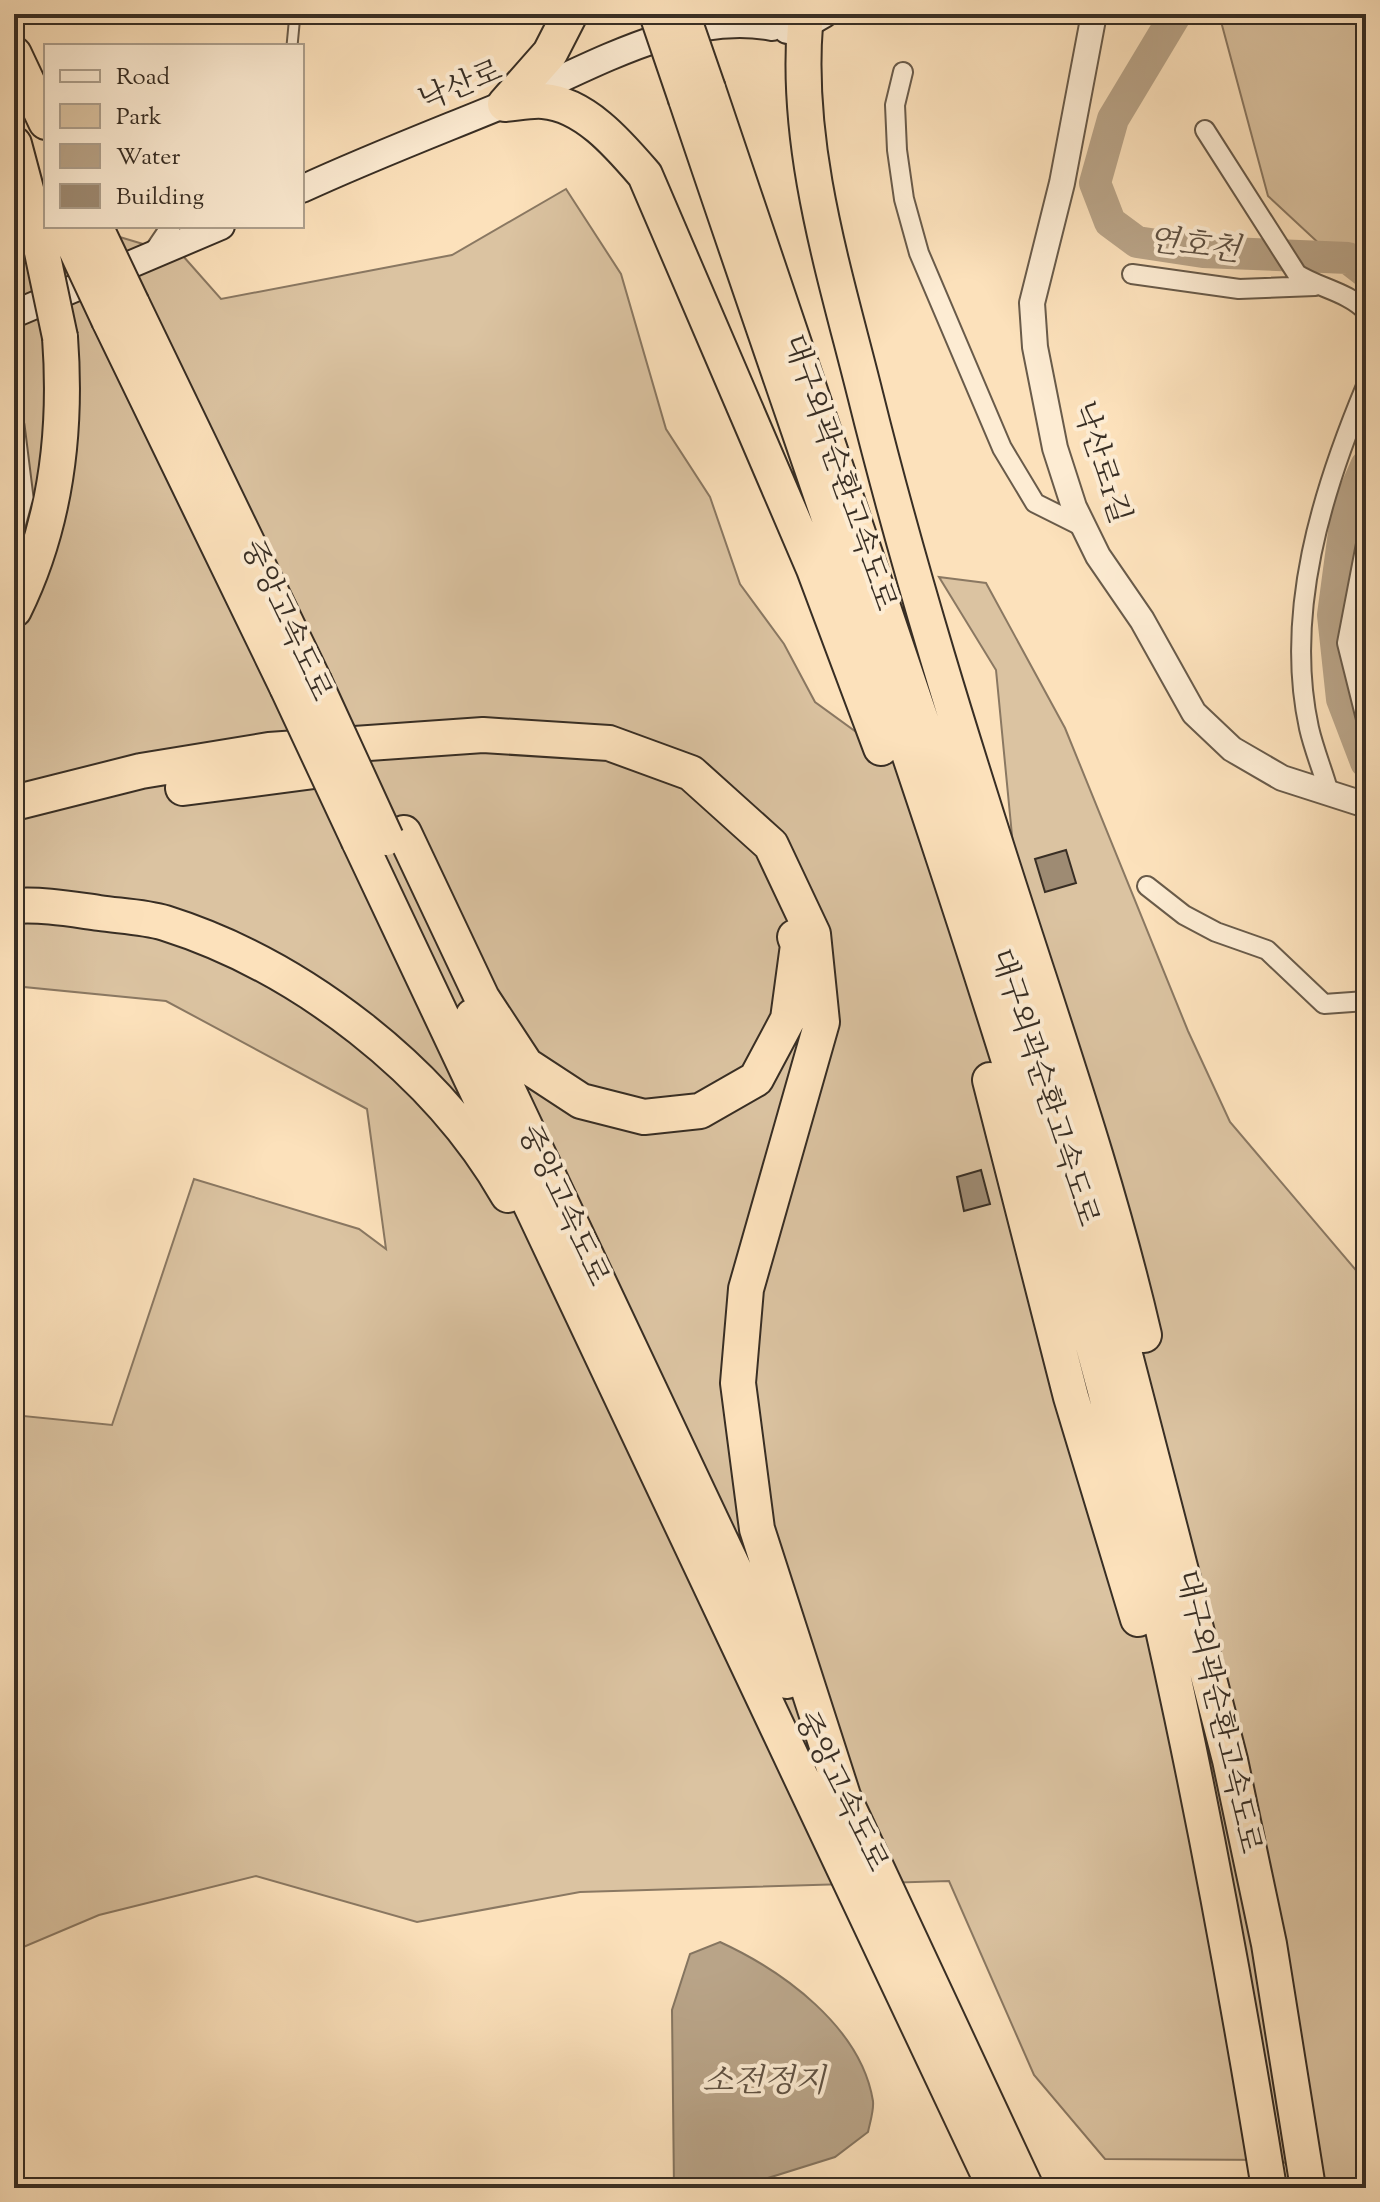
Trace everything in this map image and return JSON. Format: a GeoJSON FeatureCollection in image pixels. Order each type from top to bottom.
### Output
{"type":"FeatureCollection","features":[{"type":"Feature","properties":{"kind":"highway"},"geometry":{"type":"LineString","coordinates":[[505,104],[550,53],[570,14]]}},
{"type":"Feature","properties":{"kind":"highway","name":"대구외곽순환고속도로"},"geometry":{"type":"LineString","coordinates":[[685,14],[697,94],[1066,1251],[1141,1542],[1195,1787],[1227,1938],[1269,2188]]}},
{"type":"Feature","properties":{"kind":"highway"},"geometry":{"type":"LineString","coordinates":[[788,20],[804,121],[834,270],[924,617],[1095,1146],[1116,1225],[1231,1715],[1247,1799],[1248,1840]]}},
{"type":"Feature","properties":{"kind":"highway","name":"대구외곽순환고속도로"},"geometry":{"type":"LineString","coordinates":[[651,29],[697,94],[828,439],[1082,1205],[1170,1521],[1248,1840],[1269,1944],[1308,2188]]}},
{"type":"Feature","properties":{"kind":"highway"},"geometry":{"type":"LineString","coordinates":[[14,54],[44,118]]}},
{"type":"Feature","properties":{"kind":"highway"},"geometry":{"type":"LineString","coordinates":[[505,104],[545,101],[577,113],[615,142],[645,175],[814,569],[898,792],[954,955],[1001,1119],[1099,1499],[1195,1787]]}},
{"type":"Feature","properties":{"kind":"highway"},"geometry":{"type":"LineString","coordinates":[[14,121],[44,183]]}},
{"type":"Feature","properties":{"kind":"highway"},"geometry":{"type":"LineString","coordinates":[[14,144],[44,213]]}},
{"type":"Feature","properties":{"kind":"highway","name":"중앙고속도로"},"geometry":{"type":"LineString","coordinates":[[96,228],[127,315],[311,683],[844,1799],[1026,2188]]}},
{"type":"Feature","properties":{"kind":"highway"},"geometry":{"type":"LineString","coordinates":[[14,610],[39,545],[57,479],[64,391],[52,232]]}},
{"type":"Feature","properties":{"kind":"highway","name":"중앙고속도로"},"geometry":{"type":"LineString","coordinates":[[52,232],[127,315]]}},
{"type":"Feature","properties":{"kind":"highway"},"geometry":{"type":"LineString","coordinates":[[14,803],[141,771],[269,750],[483,735],[609,743],[691,773],[771,845],[813,934],[822,1022],[746,1289],[738,1383],[757,1529],[844,1799]]}},
{"type":"Feature","properties":{"kind":"highway"},"geometry":{"type":"LineString","coordinates":[[14,823],[146,794],[349,767],[490,753],[612,763],[681,790],[760,858],[798,945],[788,1019],[756,1079],[700,1111],[644,1117],[581,1101],[526,1065],[383,837]]}},
{"type":"Feature","properties":{"kind":"highway","name":"중앙고속도로"},"geometry":{"type":"LineString","coordinates":[[383,837],[611,1374],[995,2188]]}},
{"type":"Feature","properties":{"kind":"highway"},"geometry":{"type":"LineString","coordinates":[[14,906],[38,904],[164,923],[289,976],[392,1053],[446,1110],[493,1170],[611,1374]]}},
{"type":"Feature","properties":{"kind":"main road"},"geometry":{"type":"LineString","coordinates":[[651,29],[685,14]]}},
{"type":"Feature","properties":{"kind":"main road"},"geometry":{"type":"LineString","coordinates":[[651,29],[788,20]]}},
{"type":"Feature","properties":{"kind":"main road","name":"낙산로"},"geometry":{"type":"LineString","coordinates":[[304,188],[505,104],[651,29]]}},
{"type":"Feature","properties":{"kind":"main road"},"geometry":{"type":"LineString","coordinates":[[14,314],[216,228]]}},
{"type":"Feature","properties":{"kind":"street","name":"낙산로1길"},"geometry":{"type":"LineString","coordinates":[[1094,14],[1062,183],[1032,303],[1035,347],[1055,448],[1085,528],[1194,713],[1232,749],[1282,778],[1365,805]]}},
{"type":"Feature","properties":{"kind":"street"},"geometry":{"type":"LineString","coordinates":[[903,72],[895,105],[897,150],[904,199],[919,253],[1002,448],[1015,470],[1035,503],[1085,528]]}},
{"type":"Feature","properties":{"kind":"street"},"geometry":{"type":"LineString","coordinates":[[1205,130],[1297,274],[1315,286],[1339,293],[1366,311]]}},
{"type":"Feature","properties":{"kind":"street"},"geometry":{"type":"LineString","coordinates":[[150,257],[170,228]]}},
{"type":"Feature","properties":{"kind":"street"},"geometry":{"type":"LineString","coordinates":[[1132,274],[1239,289],[1315,286]]}},
{"type":"Feature","properties":{"kind":"street"},"geometry":{"type":"LineString","coordinates":[[1329,793],[1309,728],[1304,687],[1307,571],[1333,473],[1366,386]]}},
{"type":"Feature","properties":{"kind":"street"},"geometry":{"type":"LineString","coordinates":[[1366,544],[1347,643],[1366,719]]}},
{"type":"Feature","properties":{"kind":"street"},"geometry":{"type":"LineString","coordinates":[[1147,886],[1194,920],[1267,950],[1324,1004],[1366,1001]]}},
{"type":"Feature","properties":{"kind":"lane"},"geometry":{"type":"LineString","coordinates":[[292,44],[295,14]]}},
{"type":"Feature","properties":{"kind":"lane"},"geometry":{"type":"LineString","coordinates":[[14,416],[19,425],[28,497],[14,548]]}},
{"type":"Feature","properties":{"kind":"green space"},"geometry":{"type":"Polygon","coordinates":[[[1219,14],[1366,14],[1366,276],[1325,249],[1268,196],[1219,14]]]}},
{"type":"Feature","properties":{"kind":"green space"},"geometry":{"type":"Polygon","coordinates":[[[566,189],[621,274],[666,429],[710,497],[740,584],[784,644],[815,702],[1013,846],[996,670],[939,577],[986,583],[1065,728],[1188,1031],[1230,1122],[1366,1282],[1366,2188],[1328,2188],[1280,2160],[1105,2159],[1034,2075],[949,1881],[580,1892],[417,1922],[256,1876],[99,1915],[14,1951],[14,1415],[112,1425],[194,1179],[359,1229],[386,1249],[367,1109],[166,1001],[14,986],[14,206],[44,225],[44,228],[90,228],[183,256],[221,299],[452,255],[566,189]]]}},
{"type":"Feature","properties":{"kind":"water","name":"소전정지"},"geometry":{"type":"Polygon","coordinates":[[[720,1942],[793,1986],[836,2026],[866,2074],[873,2101],[872,2113],[868,2132],[835,2157],[736,2188],[674,2188],[672,2010],[690,1954],[720,1942]]]}},
{"type":"Feature","properties":{"kind":"building"},"geometry":{"type":"Polygon","coordinates":[[[1066,850],[1076,883],[1045,892],[1035,859],[1066,850]]]}},
{"type":"Feature","properties":{"kind":"building"},"geometry":{"type":"Polygon","coordinates":[[[981,1170],[990,1204],[964,1211],[957,1177],[981,1170]]]}},
{"type":"Feature","properties":{"kind":"waterway","name":"연호천"},"geometry":{"type":"LineString","coordinates":[[1176,14],[1113,119],[1095,183],[1110,222],[1137,242],[1203,252],[1348,258],[1366,272]]}},
{"type":"Feature","properties":{"kind":"waterway","name":"연호천"},"geometry":{"type":"LineString","coordinates":[[1366,466],[1347,510],[1333,615],[1342,699],[1366,762]]}}]}
